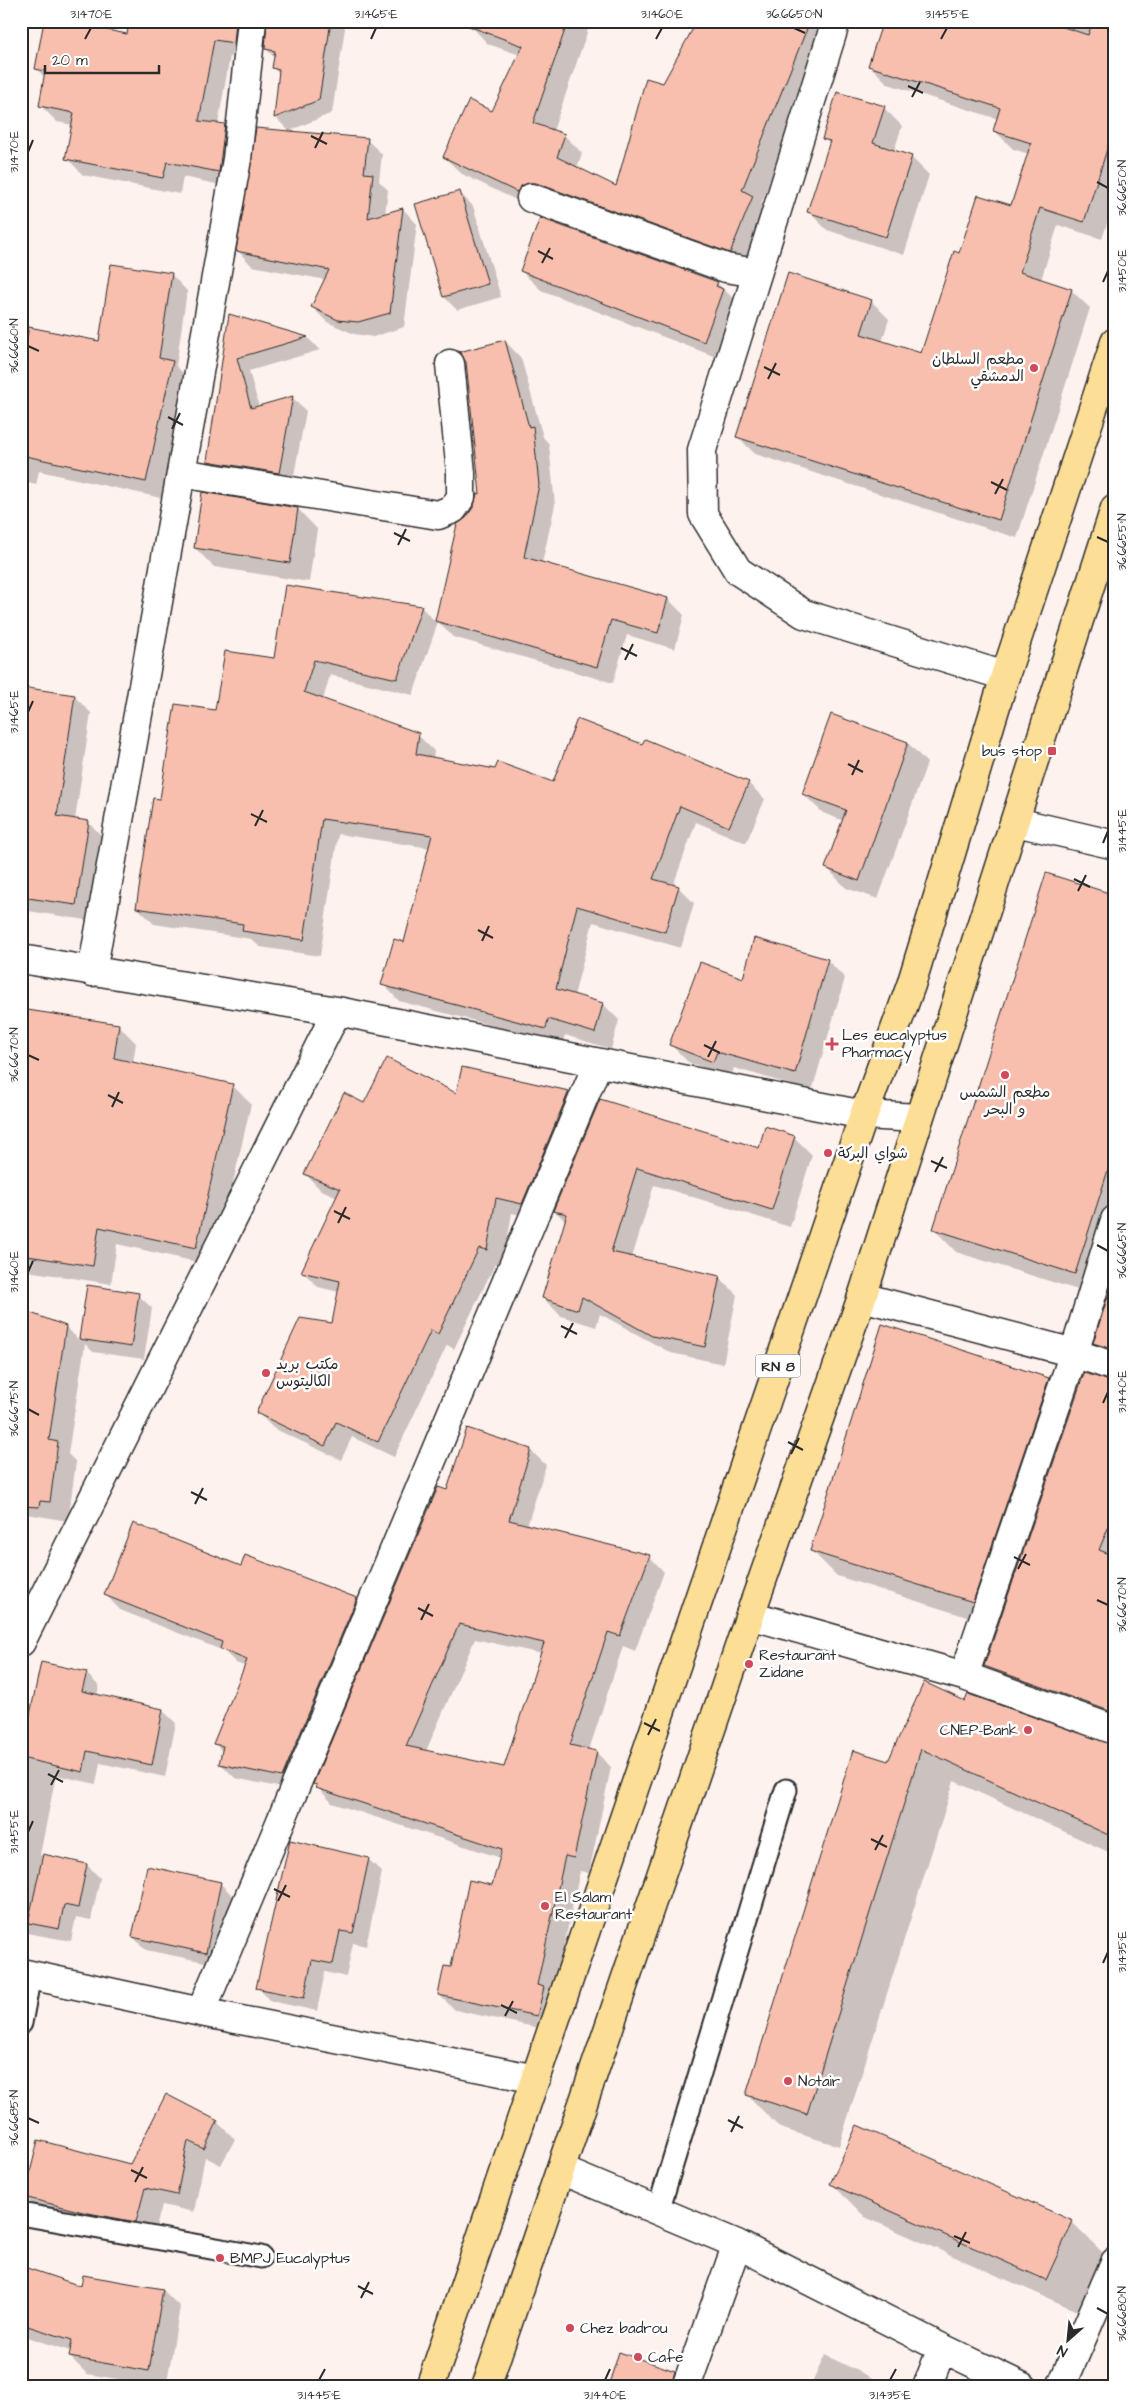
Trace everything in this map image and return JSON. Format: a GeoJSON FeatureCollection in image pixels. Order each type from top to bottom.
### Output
{"type":"FeatureCollection","features":[{"type":"Feature","properties":{"kind":"main road","name":"RN 8"},"geometry":{"type":"LineString","coordinates":[[430,2387],[864,1115],[911,985],[1005,676],[1115,342]]}},
{"type":"Feature","properties":{"kind":"main road"},"geometry":{"type":"LineString","coordinates":[[486,2387],[750,1615],[862,1297],[918,1118],[1016,822],[1115,508]]}},
{"type":"Feature","properties":{"kind":"street"},"geometry":{"type":"LineString","coordinates":[[92,972],[237,159],[252,21]]}},
{"type":"Feature","properties":{"kind":"street"},"geometry":{"type":"LineString","coordinates":[[836,21],[702,450],[703,514],[738,571],[804,614],[1005,676]]}},
{"type":"Feature","properties":{"kind":"street"},"geometry":{"type":"LineString","coordinates":[[531,198],[726,268],[757,272]]}},
{"type":"Feature","properties":{"kind":"street"},"geometry":{"type":"LineString","coordinates":[[181,473],[438,515],[453,509],[461,497],[461,473],[450,364]]}},
{"type":"Feature","properties":{"kind":"street"},"geometry":{"type":"LineString","coordinates":[[1016,822],[1115,845]]}},
{"type":"Feature","properties":{"kind":"street"},"geometry":{"type":"LineString","coordinates":[[21,960],[336,1011],[864,1115],[918,1118]]}},
{"type":"Feature","properties":{"kind":"street"},"geometry":{"type":"LineString","coordinates":[[21,1642],[336,1011]]}},
{"type":"Feature","properties":{"kind":"street"},"geometry":{"type":"LineString","coordinates":[[200,2012],[598,1063]]}},
{"type":"Feature","properties":{"kind":"street"},"geometry":{"type":"LineString","coordinates":[[964,1676],[1074,1353],[1115,1220]]}},
{"type":"Feature","properties":{"kind":"street"},"geometry":{"type":"LineString","coordinates":[[862,1297],[1074,1353],[1115,1367]]}},
{"type":"Feature","properties":{"kind":"street"},"geometry":{"type":"LineString","coordinates":[[750,1615],[964,1676],[1115,1730]]}},
{"type":"Feature","properties":{"kind":"street"},"geometry":{"type":"LineString","coordinates":[[26,1974],[200,2012],[536,2079]]}},
{"type":"Feature","properties":{"kind":"street"},"geometry":{"type":"LineString","coordinates":[[561,2170],[737,2244],[1023,2387]]}},
{"type":"Feature","properties":{"kind":"street"},"geometry":{"type":"LineString","coordinates":[[686,2387],[737,2244]]}},
{"type":"Feature","properties":{"kind":"street"},"geometry":{"type":"LineString","coordinates":[[1061,2387],[1115,2262]]}},
{"type":"Feature","properties":{"kind":"street"},"geometry":{"type":"LineString","coordinates":[[927,2387],[942,2348]]}},
{"type":"Feature","properties":{"kind":"lane"},"geometry":{"type":"LineString","coordinates":[[658,2211],[786,1790]]}},
{"type":"Feature","properties":{"kind":"lane"},"geometry":{"type":"LineString","coordinates":[[21,2023],[26,1974]]}},
{"type":"Feature","properties":{"kind":"lane"},"geometry":{"type":"LineString","coordinates":[[21,2214],[262,2258]]}},
{"type":"Feature","properties":{"kind":"building"},"geometry":{"type":"Polygon","coordinates":[[[44,21],[62,21],[127,34],[128,28],[132,29],[133,21],[236,21],[234,43],[214,40],[199,121],[225,124],[219,172],[167,162],[163,178],[65,159],[74,113],[39,106],[45,71],[35,69],[44,21]]]}},
{"type":"Feature","properties":{"kind":"building"},"geometry":{"type":"Polygon","coordinates":[[[267,21],[331,21],[319,100],[274,118],[279,70],[272,68],[275,51],[265,49],[267,21]]]}},
{"type":"Feature","properties":{"kind":"building"},"geometry":{"type":"Polygon","coordinates":[[[467,21],[568,21],[533,123],[565,134],[557,157],[616,186],[646,78],[663,83],[697,21],[810,21],[742,190],[753,196],[730,253],[536,183],[528,183],[521,186],[517,192],[443,157],[469,100],[492,111],[523,46],[466,25],[467,21]]]}},
{"type":"Feature","properties":{"kind":"building"},"geometry":{"type":"Polygon","coordinates":[[[883,21],[1045,21],[1088,35],[1093,21],[1115,21],[1115,124],[1084,222],[1040,208],[1020,272],[1072,289],[999,520],[736,437],[788,273],[872,300],[861,334],[921,353],[954,251],[959,253],[978,195],[1011,205],[1031,143],[993,131],[1000,108],[868,66],[883,21]]]}},
{"type":"Feature","properties":{"kind":"building"},"geometry":{"type":"Polygon","coordinates":[[[837,92],[885,106],[873,143],[912,156],[886,237],[807,212],[830,141],[822,139],[837,92]]]}},
{"type":"Feature","properties":{"kind":"building"},"geometry":{"type":"Polygon","coordinates":[[[256,128],[368,138],[364,173],[373,174],[368,218],[403,208],[390,313],[358,322],[338,320],[311,307],[329,270],[236,251],[256,128]]]}},
{"type":"Feature","properties":{"kind":"building"},"geometry":{"type":"Polygon","coordinates":[[[460,191],[488,284],[443,297],[415,204],[460,191]]]}},
{"type":"Feature","properties":{"kind":"building"},"geometry":{"type":"Polygon","coordinates":[[[540,218],[718,282],[716,286],[723,289],[704,342],[520,271],[540,218]]]}},
{"type":"Feature","properties":{"kind":"building"},"geometry":{"type":"Polygon","coordinates":[[[111,264],[172,273],[159,358],[173,361],[146,482],[21,455],[21,365],[29,327],[99,341],[111,264]]]}},
{"type":"Feature","properties":{"kind":"building"},"geometry":{"type":"Polygon","coordinates":[[[229,314],[308,337],[237,358],[251,408],[293,396],[279,473],[207,461],[229,314]]]}},
{"type":"Feature","properties":{"kind":"building"},"geometry":{"type":"Polygon","coordinates":[[[505,340],[529,427],[533,426],[539,485],[524,557],[668,598],[658,633],[611,620],[597,667],[435,621],[457,524],[466,518],[474,506],[477,493],[480,494],[466,362],[459,352],[505,340]]]}},
{"type":"Feature","properties":{"kind":"building"},"geometry":{"type":"Polygon","coordinates":[[[202,492],[298,508],[290,563],[194,548],[202,492]]]}},
{"type":"Feature","properties":{"kind":"building"},"geometry":{"type":"Polygon","coordinates":[[[285,585],[422,606],[397,679],[314,660],[304,692],[419,733],[416,754],[495,769],[498,762],[553,782],[577,719],[642,744],[645,739],[749,782],[729,827],[680,806],[653,879],[679,886],[665,932],[577,906],[556,989],[603,1003],[595,1033],[548,1019],[546,1029],[381,985],[394,939],[404,942],[432,835],[322,819],[304,940],[242,931],[243,924],[136,908],[153,798],[160,799],[175,704],[215,710],[225,651],[274,658],[285,585]]]}},
{"type":"Feature","properties":{"kind":"building"},"geometry":{"type":"Polygon","coordinates":[[[21,687],[75,695],[57,816],[89,821],[76,905],[21,897],[21,687]]]}},
{"type":"Feature","properties":{"kind":"building"},"geometry":{"type":"Polygon","coordinates":[[[831,714],[908,742],[859,881],[825,868],[846,810],[802,794],[831,714]]]}},
{"type":"Feature","properties":{"kind":"building"},"geometry":{"type":"Polygon","coordinates":[[[1046,873],[1115,895],[1115,1148],[1075,1274],[933,1229],[1046,873]]]}},
{"type":"Feature","properties":{"kind":"building"},"geometry":{"type":"Polygon","coordinates":[[[754,938],[828,959],[795,1074],[717,1052],[713,1062],[669,1045],[700,962],[743,978],[754,938]]]}},
{"type":"Feature","properties":{"kind":"building"},"geometry":{"type":"Polygon","coordinates":[[[21,1009],[119,1024],[114,1058],[233,1084],[196,1248],[99,1227],[93,1266],[21,1255],[21,1009]]]}},
{"type":"Feature","properties":{"kind":"building"},"geometry":{"type":"Polygon","coordinates":[[[387,1058],[456,1093],[462,1067],[569,1091],[522,1204],[496,1198],[487,1250],[479,1248],[438,1334],[431,1330],[378,1442],[336,1422],[325,1446],[256,1413],[300,1318],[332,1323],[340,1281],[301,1272],[340,1189],[304,1174],[344,1093],[364,1103],[387,1058]]]}},
{"type":"Feature","properties":{"kind":"building"},"geometry":{"type":"Polygon","coordinates":[[[600,1099],[759,1148],[765,1126],[795,1136],[772,1210],[637,1168],[611,1252],[720,1276],[705,1347],[652,1336],[582,1297],[578,1310],[542,1298],[567,1214],[553,1211],[600,1099]]]}},
{"type":"Feature","properties":{"kind":"building"},"geometry":{"type":"Polygon","coordinates":[[[1115,1274],[1115,1350],[1093,1343],[1115,1274]]]}},
{"type":"Feature","properties":{"kind":"building"},"geometry":{"type":"Polygon","coordinates":[[[87,1285],[139,1293],[131,1347],[79,1339],[87,1285]]]}},
{"type":"Feature","properties":{"kind":"building"},"geometry":{"type":"Polygon","coordinates":[[[28,1312],[66,1326],[49,1440],[58,1442],[50,1502],[40,1501],[39,1507],[21,1506],[21,1330],[28,1312]]]}},
{"type":"Feature","properties":{"kind":"building"},"geometry":{"type":"Polygon","coordinates":[[[882,1324],[1049,1378],[973,1602],[810,1551],[882,1324]]]}},
{"type":"Feature","properties":{"kind":"building"},"geometry":{"type":"Polygon","coordinates":[[[1084,1373],[1115,1382],[1115,1511],[1099,1550],[1115,1556],[1115,1713],[984,1666],[1084,1373]]]}},
{"type":"Feature","properties":{"kind":"building"},"geometry":{"type":"Polygon","coordinates":[[[467,1428],[531,1449],[509,1520],[650,1555],[620,1636],[608,1632],[570,1745],[597,1751],[574,1858],[565,1856],[537,1985],[544,1987],[537,2016],[438,1995],[444,1966],[451,1967],[469,1880],[492,1885],[502,1849],[316,1788],[317,1785],[313,1784],[438,1487],[447,1490],[467,1428]],[[459,1624],[406,1746],[504,1767],[544,1643],[459,1624]]]}},
{"type":"Feature","properties":{"kind":"building"},"geometry":{"type":"Polygon","coordinates":[[[133,1523],[241,1566],[245,1555],[357,1598],[282,1777],[219,1764],[223,1746],[213,1744],[247,1660],[220,1649],[222,1642],[104,1595],[133,1523]]]}},
{"type":"Feature","properties":{"kind":"building"},"geometry":{"type":"Polygon","coordinates":[[[41,1662],[87,1672],[82,1691],[163,1709],[152,1765],[87,1751],[83,1772],[21,1758],[41,1662]]]}},
{"type":"Feature","properties":{"kind":"building"},"geometry":{"type":"Polygon","coordinates":[[[924,1682],[965,1701],[968,1694],[1115,1745],[1115,1838],[921,1749],[807,2114],[746,2095],[853,1750],[888,1761],[924,1682]]]}},
{"type":"Feature","properties":{"kind":"building"},"geometry":{"type":"Polygon","coordinates":[[[290,1840],[369,1858],[353,1933],[340,1931],[333,1964],[312,1960],[304,1998],[256,1988],[290,1840]]]}},
{"type":"Feature","properties":{"kind":"building"},"geometry":{"type":"Polygon","coordinates":[[[43,1854],[87,1864],[78,1908],[64,1905],[59,1929],[28,1923],[43,1854]]]}},
{"type":"Feature","properties":{"kind":"building"},"geometry":{"type":"Polygon","coordinates":[[[147,1866],[221,1882],[206,1953],[132,1937],[147,1866]]]}},
{"type":"Feature","properties":{"kind":"building"},"geometry":{"type":"Polygon","coordinates":[[[166,2094],[218,2121],[204,2149],[188,2141],[177,2195],[145,2188],[136,2222],[83,2212],[24,2197],[38,2140],[130,2164],[166,2094]]]}},
{"type":"Feature","properties":{"kind":"building"},"geometry":{"type":"Polygon","coordinates":[[[857,2125],[1073,2221],[1046,2280],[830,2184],[857,2125]]]}},
{"type":"Feature","properties":{"kind":"building"},"geometry":{"type":"Polygon","coordinates":[[[21,2266],[81,2286],[83,2275],[163,2289],[149,2371],[69,2357],[72,2340],[21,2324],[21,2266]]]}},
{"type":"Feature","properties":{"kind":"building"},"geometry":{"type":"Polygon","coordinates":[[[619,2352],[675,2371],[671,2387],[608,2387],[619,2352]]]}},
{"type":"Feature","properties":{"kind":"place","name":"مطعم السلطان الدمشقي"},"geometry":{"type":"Point","coordinates":[1034,368]}},
{"type":"Feature","properties":{"kind":"place","name":"bus stop"},"geometry":{"type":"Point","coordinates":[1052,751]}},
{"type":"Feature","properties":{"kind":"place","name":"Les eucalyptus Pharmacy"},"geometry":{"type":"Point","coordinates":[832,1044]}},
{"type":"Feature","properties":{"kind":"place","name":"مطعم الشمس و البحر"},"geometry":{"type":"Point","coordinates":[1005,1075]}},
{"type":"Feature","properties":{"kind":"place","name":"شواي البركة"},"geometry":{"type":"Point","coordinates":[828,1153]}},
{"type":"Feature","properties":{"kind":"place","name":"مكتب بريد الكاليتوس"},"geometry":{"type":"Point","coordinates":[266,1373]}},
{"type":"Feature","properties":{"kind":"place","name":"Restaurant Zidane"},"geometry":{"type":"Point","coordinates":[749,1664]}},
{"type":"Feature","properties":{"kind":"place","name":"CNEP-Bank"},"geometry":{"type":"Point","coordinates":[1028,1730]}},
{"type":"Feature","properties":{"kind":"place","name":"El Salam Restaurant"},"geometry":{"type":"Point","coordinates":[545,1906]}},
{"type":"Feature","properties":{"kind":"place","name":"Notair"},"geometry":{"type":"Point","coordinates":[788,2081]}},
{"type":"Feature","properties":{"kind":"place","name":"BMPJ Eucalyptus"},"geometry":{"type":"Point","coordinates":[220,2258]}},
{"type":"Feature","properties":{"kind":"place","name":"Chez badrou"},"geometry":{"type":"Point","coordinates":[570,2328]}},
{"type":"Feature","properties":{"kind":"place","name":"Cafe"},"geometry":{"type":"Point","coordinates":[638,2357]}}]}
